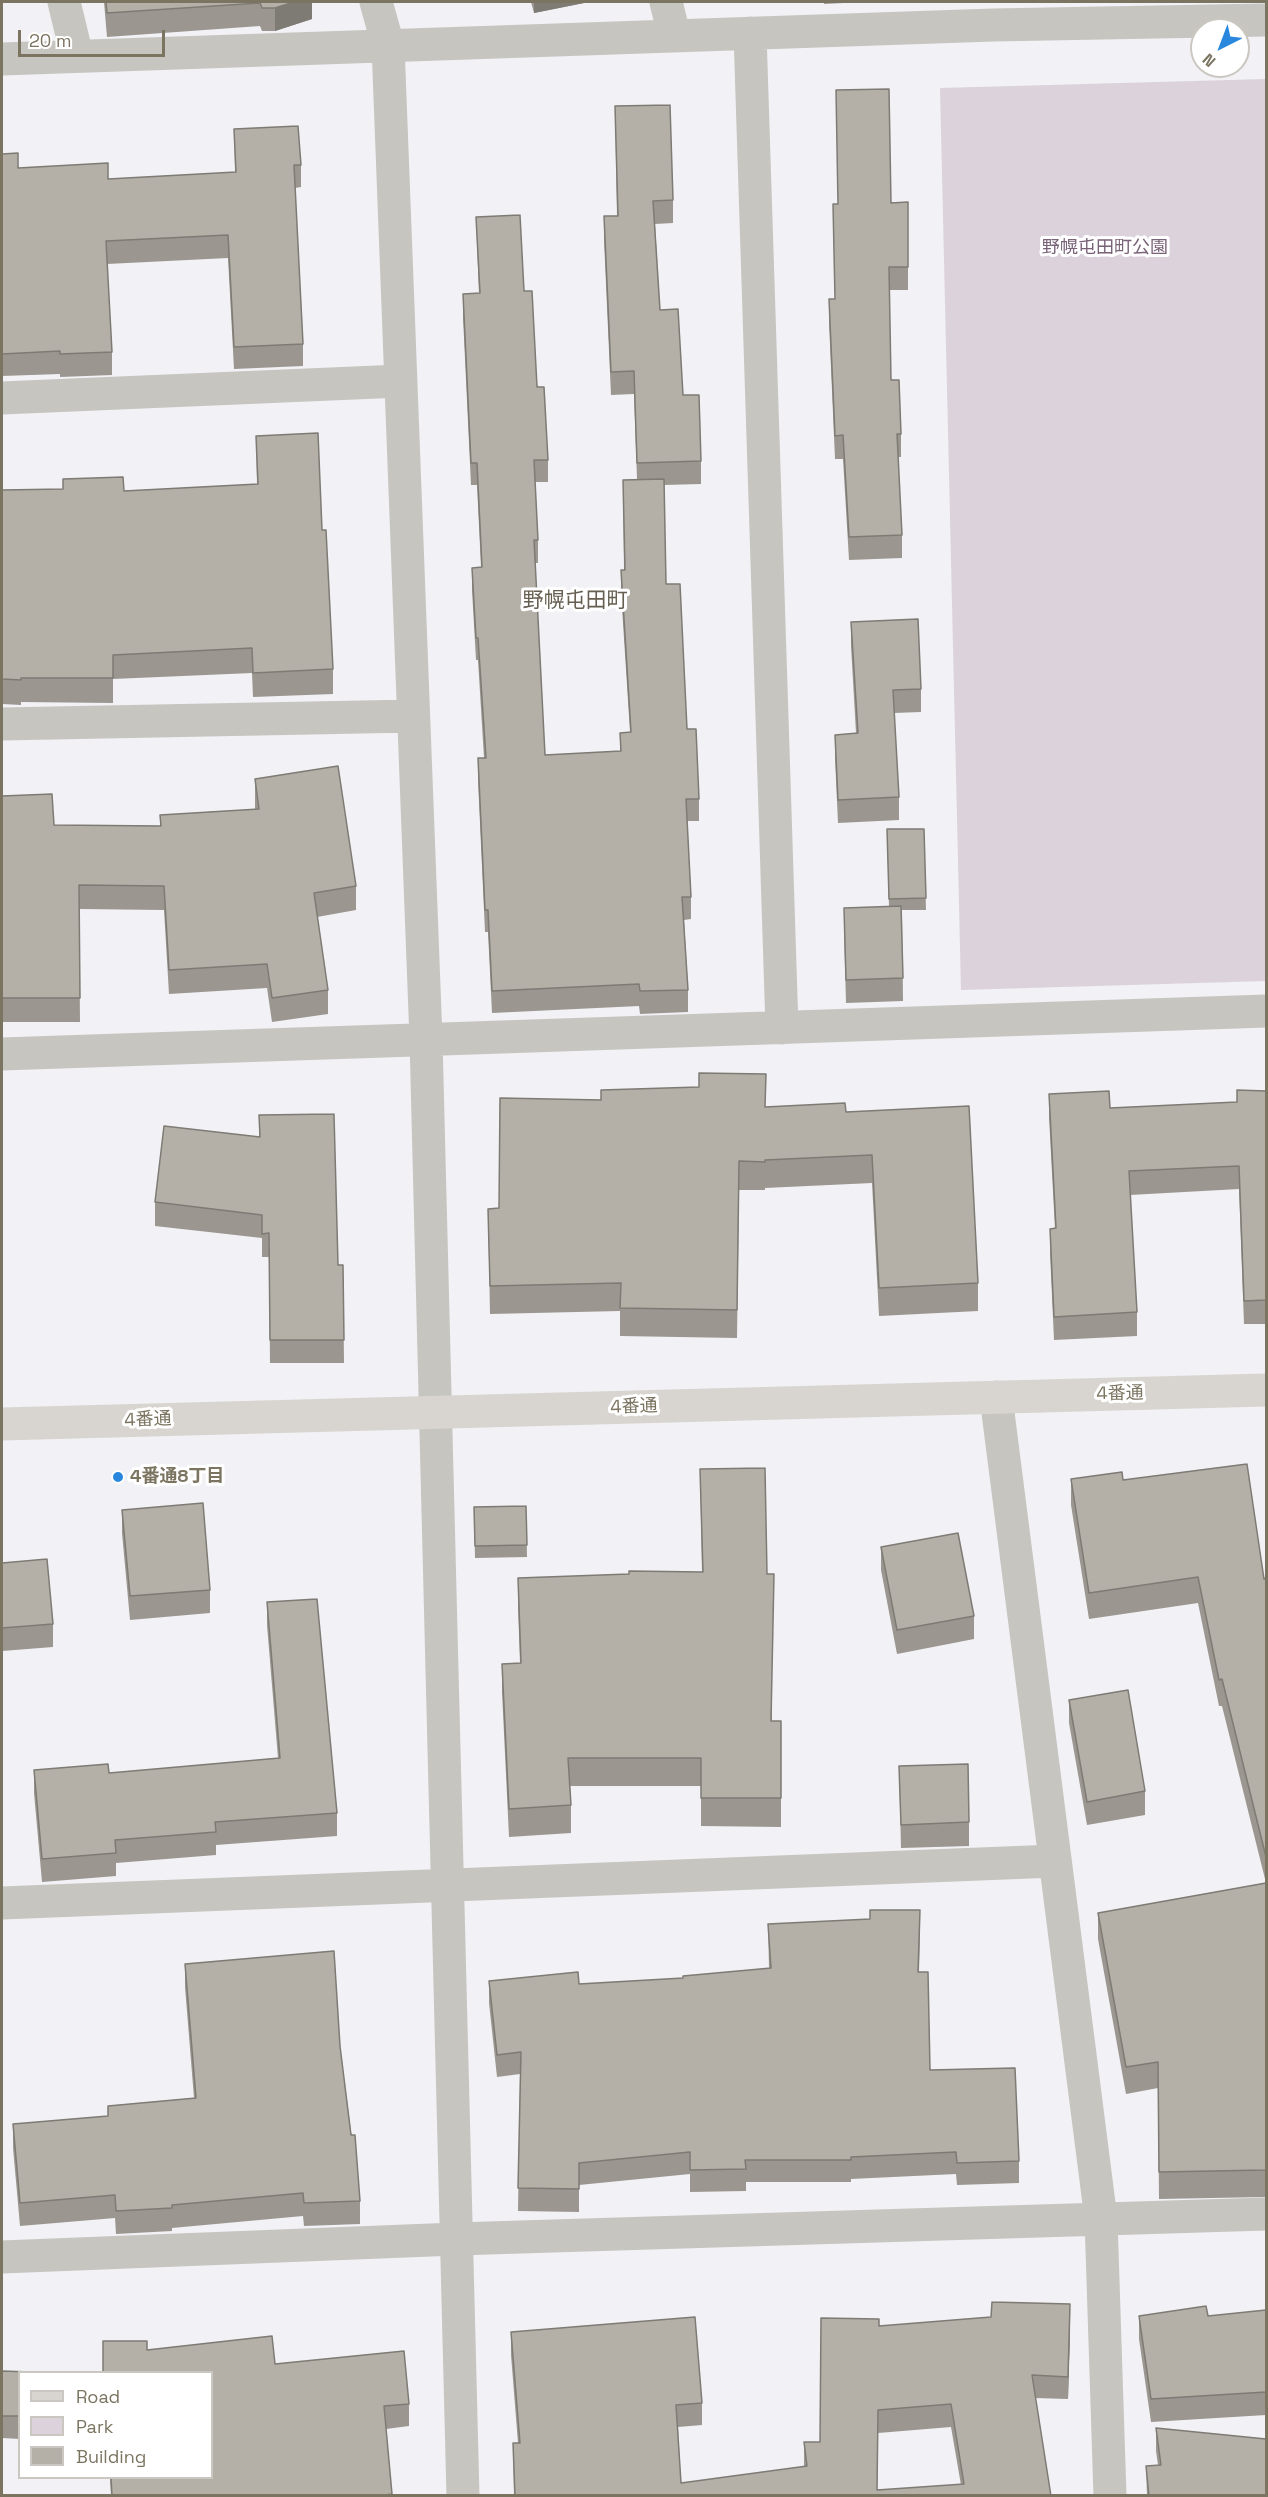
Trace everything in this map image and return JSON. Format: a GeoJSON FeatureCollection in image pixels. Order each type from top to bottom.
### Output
{"type":"FeatureCollection","features":[{"type":"Feature","properties":{"kind":"street"},"geometry":{"type":"LineString","coordinates":[[64,2],[77,56]]}},
{"type":"Feature","properties":{"kind":"street"},"geometry":{"type":"LineString","coordinates":[[376,2],[388,45],[426,1039],[463,2496]]}},
{"type":"Feature","properties":{"kind":"street"},"geometry":{"type":"LineString","coordinates":[[666,2],[675,35]]}},
{"type":"Feature","properties":{"kind":"street"},"geometry":{"type":"LineString","coordinates":[[2,58],[750,33],[990,13],[1266,20]]}},
{"type":"Feature","properties":{"kind":"street"},"geometry":{"type":"LineString","coordinates":[[750,33],[782,1028]]}},
{"type":"Feature","properties":{"kind":"street"},"geometry":{"type":"LineString","coordinates":[[2,398],[401,381]]}},
{"type":"Feature","properties":{"kind":"street"},"geometry":{"type":"LineString","coordinates":[[2,724],[413,716]]}},
{"type":"Feature","properties":{"kind":"street"},"geometry":{"type":"LineString","coordinates":[[2,1054],[1266,1011]]}},
{"type":"Feature","properties":{"kind":"street","name":"4番通"},"geometry":{"type":"LineString","coordinates":[[2,1424],[1266,1391]]}},
{"type":"Feature","properties":{"kind":"street"},"geometry":{"type":"LineString","coordinates":[[996,1397],[1101,2218],[1110,2496]]}},
{"type":"Feature","properties":{"kind":"street"},"geometry":{"type":"LineString","coordinates":[[2,1903],[1055,1861]]}},
{"type":"Feature","properties":{"kind":"street"},"geometry":{"type":"LineString","coordinates":[[2,2257],[456,2239],[1266,2214]]}},
{"type":"Feature","properties":{"kind":"green space","name":"野幌屯田町公園"},"geometry":{"type":"Polygon","coordinates":[[[1266,79],[1266,981],[961,990],[940,88],[1266,79]]]}},
{"type":"Feature","properties":{"kind":"building"},"geometry":{"type":"Polygon","coordinates":[[[106,2],[294,2],[275,8],[262,8],[260,3],[107,13],[106,2]]]}},
{"type":"Feature","properties":{"kind":"building"},"geometry":{"type":"Polygon","coordinates":[[[889,89],[891,203],[908,202],[908,267],[889,267],[891,380],[899,380],[901,434],[897,434],[902,535],[849,537],[843,435],[835,436],[829,299],[835,299],[833,204],[838,204],[836,90],[889,89]]]}},
{"type":"Feature","properties":{"kind":"building"},"geometry":{"type":"Polygon","coordinates":[[[670,105],[673,200],[653,201],[660,310],[678,309],[683,395],[699,395],[701,461],[637,463],[634,371],[611,372],[604,216],[618,216],[615,106],[670,105]]]}},
{"type":"Feature","properties":{"kind":"building"},"geometry":{"type":"Polygon","coordinates":[[[298,126],[301,165],[294,165],[303,344],[234,347],[228,235],[106,241],[112,352],[60,354],[60,351],[2,354],[2,154],[18,153],[18,168],[108,163],[108,179],[236,172],[234,129],[298,126]]]}},
{"type":"Feature","properties":{"kind":"building"},"geometry":{"type":"Polygon","coordinates":[[[520,215],[524,291],[532,291],[537,387],[544,387],[548,460],[534,460],[538,540],[534,540],[545,755],[621,751],[620,733],[631,732],[621,570],[625,570],[623,480],[664,479],[666,584],[680,584],[687,729],[696,729],[699,799],[686,799],[691,897],[682,897],[688,990],[640,991],[639,984],[492,991],[488,910],[485,910],[478,758],[486,758],[472,568],[482,567],[477,463],[471,463],[463,294],[480,293],[476,217],[520,215]]]}},
{"type":"Feature","properties":{"kind":"building"},"geometry":{"type":"Polygon","coordinates":[[[318,433],[322,530],[326,530],[333,669],[253,673],[252,648],[113,655],[113,678],[2,679],[2,490],[63,489],[63,479],[123,477],[124,491],[258,484],[256,436],[318,433]]]}},
{"type":"Feature","properties":{"kind":"building"},"geometry":{"type":"Polygon","coordinates":[[[918,619],[921,689],[893,690],[899,797],[838,800],[835,735],[858,733],[851,622],[918,619]]]}},
{"type":"Feature","properties":{"kind":"building"},"geometry":{"type":"Polygon","coordinates":[[[338,766],[356,886],[314,893],[328,990],[272,998],[267,964],[169,970],[164,886],[79,885],[80,998],[2,998],[2,796],[52,794],[54,825],[161,826],[160,815],[259,809],[255,779],[338,766]]]}},
{"type":"Feature","properties":{"kind":"building"},"geometry":{"type":"Polygon","coordinates":[[[887,829],[924,829],[926,898],[889,899],[887,829]]]}},
{"type":"Feature","properties":{"kind":"building"},"geometry":{"type":"Polygon","coordinates":[[[901,906],[903,978],[846,980],[844,908],[901,906]]]}},
{"type":"Feature","properties":{"kind":"building"},"geometry":{"type":"Polygon","coordinates":[[[699,1073],[766,1074],[765,1107],[845,1103],[846,1112],[969,1106],[978,1283],[879,1288],[872,1155],[765,1160],[765,1162],[739,1161],[737,1310],[620,1308],[621,1283],[490,1286],[488,1209],[499,1208],[500,1098],[601,1100],[601,1090],[699,1087],[699,1073]]]}},
{"type":"Feature","properties":{"kind":"building"},"geometry":{"type":"Polygon","coordinates":[[[1237,1090],[1266,1091],[1266,1300],[1244,1301],[1239,1166],[1129,1171],[1137,1312],[1054,1317],[1050,1229],[1056,1228],[1049,1094],[1109,1091],[1110,1108],[1237,1102],[1237,1090]]]}},
{"type":"Feature","properties":{"kind":"building"},"geometry":{"type":"Polygon","coordinates":[[[334,1114],[338,1265],[343,1265],[344,1340],[270,1340],[269,1233],[262,1234],[262,1215],[155,1202],[164,1126],[260,1137],[259,1115],[334,1114]]]}},
{"type":"Feature","properties":{"kind":"building"},"geometry":{"type":"Polygon","coordinates":[[[1247,1464],[1264,1579],[1266,1578],[1266,1857],[1222,1679],[1219,1680],[1198,1577],[1089,1593],[1071,1479],[1122,1472],[1123,1480],[1247,1464]]]}},
{"type":"Feature","properties":{"kind":"building"},"geometry":{"type":"Polygon","coordinates":[[[765,1468],[767,1574],[774,1574],[771,1721],[781,1721],[781,1798],[701,1798],[701,1758],[568,1758],[571,1805],[509,1809],[502,1664],[521,1663],[518,1578],[629,1574],[629,1571],[703,1572],[700,1469],[765,1468]]]}},
{"type":"Feature","properties":{"kind":"building"},"geometry":{"type":"Polygon","coordinates":[[[203,1503],[210,1590],[130,1596],[122,1510],[203,1503]]]}},
{"type":"Feature","properties":{"kind":"building"},"geometry":{"type":"Polygon","coordinates":[[[526,1506],[527,1545],[475,1546],[474,1507],[526,1506]]]}},
{"type":"Feature","properties":{"kind":"building"},"geometry":{"type":"Polygon","coordinates":[[[958,1533],[974,1616],[897,1630],[881,1547],[958,1533]]]}},
{"type":"Feature","properties":{"kind":"building"},"geometry":{"type":"Polygon","coordinates":[[[47,1559],[53,1624],[2,1628],[2,1563],[47,1559]]]}},
{"type":"Feature","properties":{"kind":"building"},"geometry":{"type":"Polygon","coordinates":[[[317,1599],[337,1813],[215,1822],[216,1832],[115,1840],[116,1853],[42,1859],[34,1770],[108,1764],[109,1773],[280,1758],[267,1602],[317,1599]]]}},
{"type":"Feature","properties":{"kind":"building"},"geometry":{"type":"Polygon","coordinates":[[[1128,1690],[1145,1791],[1087,1802],[1069,1700],[1128,1690]]]}},
{"type":"Feature","properties":{"kind":"building"},"geometry":{"type":"Polygon","coordinates":[[[968,1764],[969,1822],[901,1825],[899,1766],[968,1764]]]}},
{"type":"Feature","properties":{"kind":"building"},"geometry":{"type":"Polygon","coordinates":[[[1266,1883],[1266,2170],[1159,2172],[1158,2062],[1126,2067],[1098,1913],[1266,1883]]]}},
{"type":"Feature","properties":{"kind":"building"},"geometry":{"type":"Polygon","coordinates":[[[870,1910],[920,1910],[918,1972],[928,1972],[930,2070],[1015,2068],[1019,2161],[957,2163],[956,2152],[851,2157],[851,2160],[745,2160],[746,2169],[690,2170],[690,2152],[579,2163],[579,2189],[518,2188],[521,2052],[497,2055],[489,1981],[578,1972],[579,1984],[683,1978],[683,1976],[771,1968],[768,1924],[870,1919],[870,1910]]]}},
{"type":"Feature","properties":{"kind":"building"},"geometry":{"type":"Polygon","coordinates":[[[334,1951],[340,2046],[351,2135],[355,2135],[360,2201],[304,2203],[303,2193],[172,2205],[172,2208],[116,2211],[115,2195],[20,2203],[13,2124],[108,2116],[108,2106],[196,2098],[185,1964],[334,1951]]]}},
{"type":"Feature","properties":{"kind":"building"},"geometry":{"type":"Polygon","coordinates":[[[992,2302],[1070,2304],[1068,2377],[1032,2375],[1051,2496],[515,2496],[513,2443],[520,2443],[511,2332],[695,2317],[702,2403],[676,2405],[681,2483],[807,2466],[804,2442],[820,2442],[821,2318],[879,2319],[879,2326],[991,2317],[992,2302]],[[951,2404],[878,2410],[877,2490],[964,2484],[951,2404]]]}},
{"type":"Feature","properties":{"kind":"building"},"geometry":{"type":"Polygon","coordinates":[[[1206,2306],[1208,2316],[1266,2310],[1266,2392],[1151,2399],[1139,2316],[1206,2306]]]}},
{"type":"Feature","properties":{"kind":"building"},"geometry":{"type":"Polygon","coordinates":[[[272,2336],[275,2364],[404,2351],[409,2404],[384,2406],[392,2494],[378,2496],[112,2496],[111,2479],[213,2479],[213,2371],[103,2371],[103,2341],[147,2341],[147,2350],[272,2336]]]}},
{"type":"Feature","properties":{"kind":"building"},"geometry":{"type":"Polygon","coordinates":[[[2,2371],[18,2372],[18,2416],[2,2416],[2,2371]]]}},
{"type":"Feature","properties":{"kind":"building"},"geometry":{"type":"Polygon","coordinates":[[[1156,2428],[1266,2439],[1266,2496],[1149,2496],[1146,2466],[1161,2465],[1156,2428]]]}},
{"type":"Feature","properties":{"kind":"place","name":"4番通8丁目"},"geometry":{"type":"Point","coordinates":[118,1477]}},
{"type":"Feature","properties":{"kind":"district","name":"野幌屯田町"},"geometry":{"type":"Point","coordinates":[575,601]}}]}
